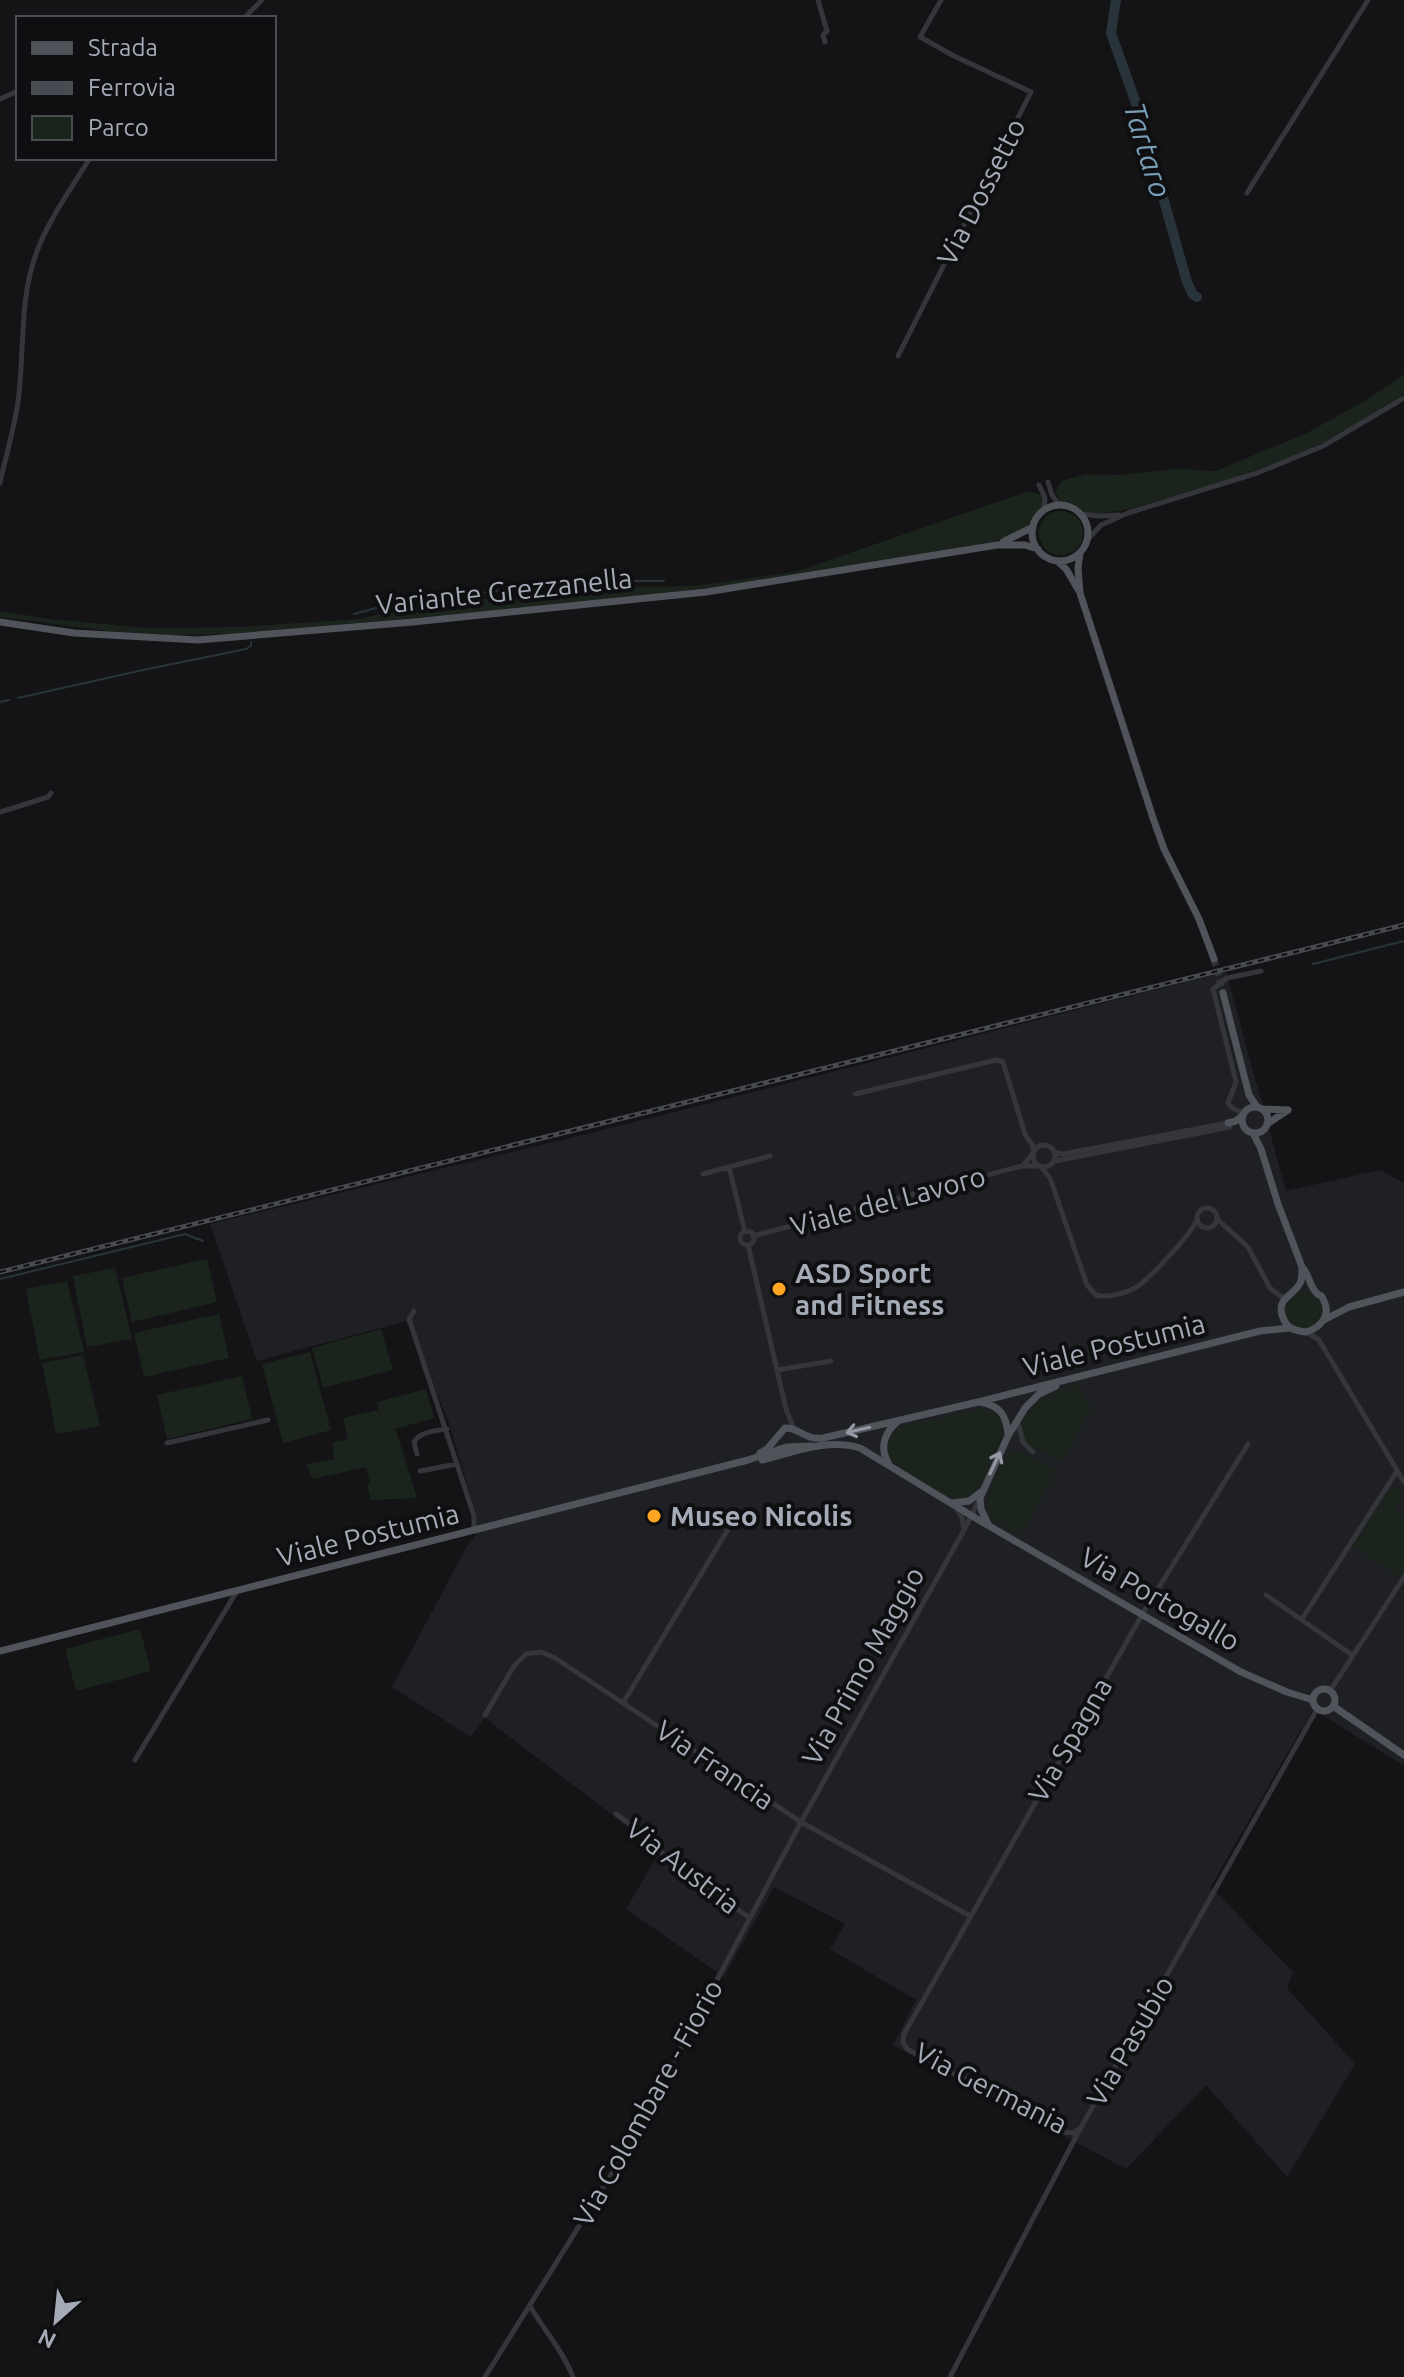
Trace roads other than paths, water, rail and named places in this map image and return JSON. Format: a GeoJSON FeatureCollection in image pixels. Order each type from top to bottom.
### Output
{"type":"FeatureCollection","features":[{"type":"Feature","properties":{"kind":"main road"},"geometry":{"type":"LineString","coordinates":[[1038,549],[1032,535],[1033,527],[1035,519],[1044,510],[1059,505],[1069,506],[1082,514],[1088,526],[1088,539],[1080,553],[1080,593]]}},
{"type":"Feature","properties":{"kind":"main road","name":"Variante Grezzanella"},"geometry":{"type":"LineString","coordinates":[[997,545],[1033,527]]}},
{"type":"Feature","properties":{"kind":"main road","name":"Variante Grezzanella"},"geometry":{"type":"LineString","coordinates":[[0,623],[74,633],[198,640],[706,592],[997,545],[1025,545],[1057,561]]}},
{"type":"Feature","properties":{"kind":"main road"},"geometry":{"type":"LineString","coordinates":[[1057,561],[1080,553]]}},
{"type":"Feature","properties":{"kind":"main road"},"geometry":{"type":"LineString","coordinates":[[1057,561],[1066,569],[1080,593],[1164,849],[1199,919],[1214,959]]}},
{"type":"Feature","properties":{"kind":"main road"},"geometry":{"type":"LineString","coordinates":[[1223,993],[1249,1095],[1265,1113],[1261,1149]]}},
{"type":"Feature","properties":{"kind":"main road"},"geometry":{"type":"LineString","coordinates":[[1244,1128],[1249,1095]]}},
{"type":"Feature","properties":{"kind":"main road"},"geometry":{"type":"LineString","coordinates":[[1229,1125],[1244,1113],[1259,1108],[1288,1110],[1253,1133]]}},
{"type":"Feature","properties":{"kind":"main road"},"geometry":{"type":"LineString","coordinates":[[1229,1125],[1253,1133],[1302,1267],[1302,1279],[1282,1305],[1281,1311],[1290,1328],[1306,1332],[1313,1330],[1323,1320],[1349,1307],[1404,1292]]}},
{"type":"Feature","properties":{"kind":"main road"},"geometry":{"type":"LineString","coordinates":[[1302,1267],[1313,1290],[1324,1301],[1349,1307]]}},
{"type":"Feature","properties":{"kind":"main road"},"geometry":{"type":"LineString","coordinates":[[1295,1289],[1313,1290]]}},
{"type":"Feature","properties":{"kind":"main road"},"geometry":{"type":"LineString","coordinates":[[1323,1320],[1324,1301]]}},
{"type":"Feature","properties":{"kind":"main road","name":"Viale Postumia"},"geometry":{"type":"LineString","coordinates":[[1260,1331],[1272,1323],[1281,1311]]}},
{"type":"Feature","properties":{"kind":"main road","name":"Viale Postumia"},"geometry":{"type":"LineString","coordinates":[[748,1460],[767,1449],[788,1427],[809,1438],[823,1438],[1260,1331],[1290,1328]]}},
{"type":"Feature","properties":{"kind":"main road"},"geometry":{"type":"LineString","coordinates":[[1008,1436],[1019,1417],[1039,1394],[1076,1378]]}},
{"type":"Feature","properties":{"kind":"main road","name":"Viale Postumia"},"geometry":{"type":"LineString","coordinates":[[978,1402],[994,1406],[1002,1414],[1008,1436]]}},
{"type":"Feature","properties":{"kind":"main road"},"geometry":{"type":"LineString","coordinates":[[890,1465],[885,1457],[884,1441],[889,1430],[900,1420]]}},
{"type":"Feature","properties":{"kind":"main road"},"geometry":{"type":"LineString","coordinates":[[780,1432],[780,1444],[790,1446],[798,1438],[795,1430]]}},
{"type":"Feature","properties":{"kind":"main road","name":"Via Primo Maggio"},"geometry":{"type":"LineString","coordinates":[[981,1494],[1008,1436]]}},
{"type":"Feature","properties":{"kind":"main road"},"geometry":{"type":"LineString","coordinates":[[811,1446],[847,1444],[874,1454],[950,1503],[969,1501],[981,1494]]}},
{"type":"Feature","properties":{"kind":"main road","name":"Viale Postumia"},"geometry":{"type":"LineString","coordinates":[[0,1651],[748,1460],[790,1446],[811,1446]]}},
{"type":"Feature","properties":{"kind":"main road","name":"Viale Postumia"},"geometry":{"type":"LineString","coordinates":[[748,1460],[760,1460],[811,1446]]}},
{"type":"Feature","properties":{"kind":"main road"},"geometry":{"type":"LineString","coordinates":[[981,1494],[981,1509],[989,1526]]}},
{"type":"Feature","properties":{"kind":"main road","name":"Via Portogallo"},"geometry":{"type":"LineString","coordinates":[[950,1503],[1241,1672],[1313,1700]]}},
{"type":"Feature","properties":{"kind":"main road"},"geometry":{"type":"LineString","coordinates":[[1317,1691],[1330,1691],[1335,1699],[1333,1706],[1327,1710],[1317,1709],[1313,1700],[1317,1691]]}},
{"type":"Feature","properties":{"kind":"main road"},"geometry":{"type":"LineString","coordinates":[[1333,1706],[1404,1755]]}},
{"type":"Feature","properties":{"kind":"street"},"geometry":{"type":"LineString","coordinates":[[246,16],[262,0]]}},
{"type":"Feature","properties":{"kind":"street"},"geometry":{"type":"LineString","coordinates":[[818,0],[826,23],[825,42]]}},
{"type":"Feature","properties":{"kind":"street","name":"Via Dossetto"},"geometry":{"type":"LineString","coordinates":[[898,356],[1031,92],[920,37],[941,0]]}},
{"type":"Feature","properties":{"kind":"street"},"geometry":{"type":"LineString","coordinates":[[1247,193],[1368,0]]}},
{"type":"Feature","properties":{"kind":"street"},"geometry":{"type":"LineString","coordinates":[[0,483],[18,399],[24,310],[35,255],[89,160]]}},
{"type":"Feature","properties":{"kind":"street"},"geometry":{"type":"LineString","coordinates":[[1088,539],[1101,525],[1128,513],[1290,460],[1349,432],[1404,398]]}},
{"type":"Feature","properties":{"kind":"street"},"geometry":{"type":"LineString","coordinates":[[1048,482],[1059,505]]}},
{"type":"Feature","properties":{"kind":"street"},"geometry":{"type":"LineString","coordinates":[[1039,485],[1045,498],[1044,510]]}},
{"type":"Feature","properties":{"kind":"street"},"geometry":{"type":"LineString","coordinates":[[1082,514],[1128,513]]}},
{"type":"Feature","properties":{"kind":"street"},"geometry":{"type":"LineString","coordinates":[[0,812],[48,797],[51,793]]}},
{"type":"Feature","properties":{"kind":"street"},"geometry":{"type":"LineString","coordinates":[[1244,1113],[1228,1103],[1236,1082],[1213,989],[1227,978],[1261,971]]}},
{"type":"Feature","properties":{"kind":"street"},"geometry":{"type":"LineString","coordinates":[[855,1094],[996,1060],[1003,1062],[1033,1146],[1033,1161],[1050,1178],[1087,1285],[1096,1295],[1135,1288],[1190,1232],[1199,1212],[1207,1207],[1216,1212],[1216,1222]]}},
{"type":"Feature","properties":{"kind":"street"},"geometry":{"type":"LineString","coordinates":[[1029,1139],[1063,1154],[1229,1125]]}},
{"type":"Feature","properties":{"kind":"street"},"geometry":{"type":"LineString","coordinates":[[1040,1167],[1229,1125]]}},
{"type":"Feature","properties":{"kind":"street"},"geometry":{"type":"LineString","coordinates":[[1022,1166],[1041,1145]]}},
{"type":"Feature","properties":{"kind":"street"},"geometry":{"type":"LineString","coordinates":[[1050,1178],[1054,1152]]}},
{"type":"Feature","properties":{"kind":"street"},"geometry":{"type":"LineString","coordinates":[[703,1174],[770,1156]]}},
{"type":"Feature","properties":{"kind":"street","name":"Viale del Lavoro"},"geometry":{"type":"LineString","coordinates":[[753,1236],[1022,1166],[1040,1167]]}},
{"type":"Feature","properties":{"kind":"street"},"geometry":{"type":"LineString","coordinates":[[729,1167],[745,1232]]}},
{"type":"Feature","properties":{"kind":"street"},"geometry":{"type":"LineString","coordinates":[[1197,1220],[1203,1227]]}},
{"type":"Feature","properties":{"kind":"street"},"geometry":{"type":"LineString","coordinates":[[1190,1232],[1208,1228],[1216,1222]]}},
{"type":"Feature","properties":{"kind":"street"},"geometry":{"type":"LineString","coordinates":[[1216,1222],[1248,1247],[1270,1288],[1282,1297],[1287,1296]]}},
{"type":"Feature","properties":{"kind":"street"},"geometry":{"type":"LineString","coordinates":[[745,1232],[753,1236],[753,1241],[748,1245]]}},
{"type":"Feature","properties":{"kind":"street"},"geometry":{"type":"LineString","coordinates":[[745,1232],[741,1239],[748,1245],[786,1409],[795,1430]]}},
{"type":"Feature","properties":{"kind":"street"},"geometry":{"type":"LineString","coordinates":[[414,1311],[409,1319],[474,1516],[473,1531]]}},
{"type":"Feature","properties":{"kind":"street"},"geometry":{"type":"LineString","coordinates":[[1322,1345],[1320,1331],[1323,1320]]}},
{"type":"Feature","properties":{"kind":"street"},"geometry":{"type":"LineString","coordinates":[[1306,1332],[1322,1345],[1404,1482]]}},
{"type":"Feature","properties":{"kind":"street"},"geometry":{"type":"LineString","coordinates":[[777,1370],[831,1361]]}},
{"type":"Feature","properties":{"kind":"street"},"geometry":{"type":"LineString","coordinates":[[780,1432],[786,1409]]}},
{"type":"Feature","properties":{"kind":"street"},"geometry":{"type":"LineString","coordinates":[[1019,1417],[1019,1435],[1033,1452]]}},
{"type":"Feature","properties":{"kind":"street"},"geometry":{"type":"LineString","coordinates":[[167,1443],[268,1420]]}},
{"type":"Feature","properties":{"kind":"street"},"geometry":{"type":"LineString","coordinates":[[417,1454],[414,1442],[418,1437],[447,1429]]}},
{"type":"Feature","properties":{"kind":"street","name":"Via Spagna"},"geometry":{"type":"LineString","coordinates":[[903,2042],[904,2034],[970,1916],[1143,1613],[1248,1444]]}},
{"type":"Feature","properties":{"kind":"street"},"geometry":{"type":"LineString","coordinates":[[420,1471],[457,1464]]}},
{"type":"Feature","properties":{"kind":"street"},"geometry":{"type":"LineString","coordinates":[[1302,1619],[1397,1471]]}},
{"type":"Feature","properties":{"kind":"street","name":"Via Primo Maggio"},"geometry":{"type":"LineString","coordinates":[[801,1822],[972,1516],[981,1494]]}},
{"type":"Feature","properties":{"kind":"street"},"geometry":{"type":"LineString","coordinates":[[950,1503],[960,1514],[964,1530],[977,1524],[989,1526]]}},
{"type":"Feature","properties":{"kind":"street"},"geometry":{"type":"LineString","coordinates":[[623,1703],[727,1531]]}},
{"type":"Feature","properties":{"kind":"street"},"geometry":{"type":"LineString","coordinates":[[1330,1691],[1404,1577]]}},
{"type":"Feature","properties":{"kind":"street"},"geometry":{"type":"LineString","coordinates":[[135,1760],[237,1591]]}},
{"type":"Feature","properties":{"kind":"street"},"geometry":{"type":"LineString","coordinates":[[1266,1595],[1352,1655]]}},
{"type":"Feature","properties":{"kind":"street","name":"Via Francia"},"geometry":{"type":"LineString","coordinates":[[485,1715],[514,1666],[526,1654],[541,1652],[555,1658],[801,1822],[970,1916]]}},
{"type":"Feature","properties":{"kind":"street","name":"Via Pasubio"},"geometry":{"type":"LineString","coordinates":[[950,2377],[1080,2129],[1317,1709]]}},
{"type":"Feature","properties":{"kind":"street","name":"Via Austria"},"geometry":{"type":"LineString","coordinates":[[616,1814],[653,1841],[669,1862],[750,1918]]}},
{"type":"Feature","properties":{"kind":"street","name":"Via Colombare - Fiorio"},"geometry":{"type":"LineString","coordinates":[[485,2377],[627,2149],[801,1822]]}},
{"type":"Feature","properties":{"kind":"street","name":"Via Germania"},"geometry":{"type":"LineString","coordinates":[[903,2042],[907,2049],[1065,2132],[1073,2133],[1080,2129]]}},
{"type":"Feature","properties":{"kind":"street"},"geometry":{"type":"LineString","coordinates":[[530,2306],[556,2344],[573,2377]]}},
{"type":"Feature","properties":{"kind":"waterway","name":"Tartaro"},"geometry":{"type":"LineString","coordinates":[[1116,0],[1111,33],[1138,109],[1187,282],[1197,297]]}},
{"type":"Feature","properties":{"kind":"waterway"},"geometry":{"type":"LineString","coordinates":[[354,614],[424,595],[474,594],[589,580]]}},
{"type":"Feature","properties":{"kind":"waterway"},"geometry":{"type":"LineString","coordinates":[[596,581],[664,581]]}},
{"type":"Feature","properties":{"kind":"waterway"},"geometry":{"type":"LineString","coordinates":[[18,698],[246,649],[251,642]]}},
{"type":"Feature","properties":{"kind":"waterway"},"geometry":{"type":"LineString","coordinates":[[0,702],[9,700]]}},
{"type":"Feature","properties":{"kind":"waterway"},"geometry":{"type":"LineString","coordinates":[[1313,964],[1404,941]]}},
{"type":"Feature","properties":{"kind":"waterway"},"geometry":{"type":"LineString","coordinates":[[0,1279],[185,1234],[203,1241]]}},
{"type":"Feature","properties":{"kind":"tunnel"},"geometry":{"type":"LineString","coordinates":[[1214,959],[1223,993]]}},
{"type":"Feature","properties":{"kind":"railway"},"geometry":{"type":"LineString","coordinates":[[0,1272],[1404,925]]}},
{"type":"Feature","properties":{"kind":"place","name":"ASD Sport and Fitness"},"geometry":{"type":"Point","coordinates":[779,1289]}},
{"type":"Feature","properties":{"kind":"place","name":"Museo Nicolis"},"geometry":{"type":"Point","coordinates":[654,1516]}}]}
